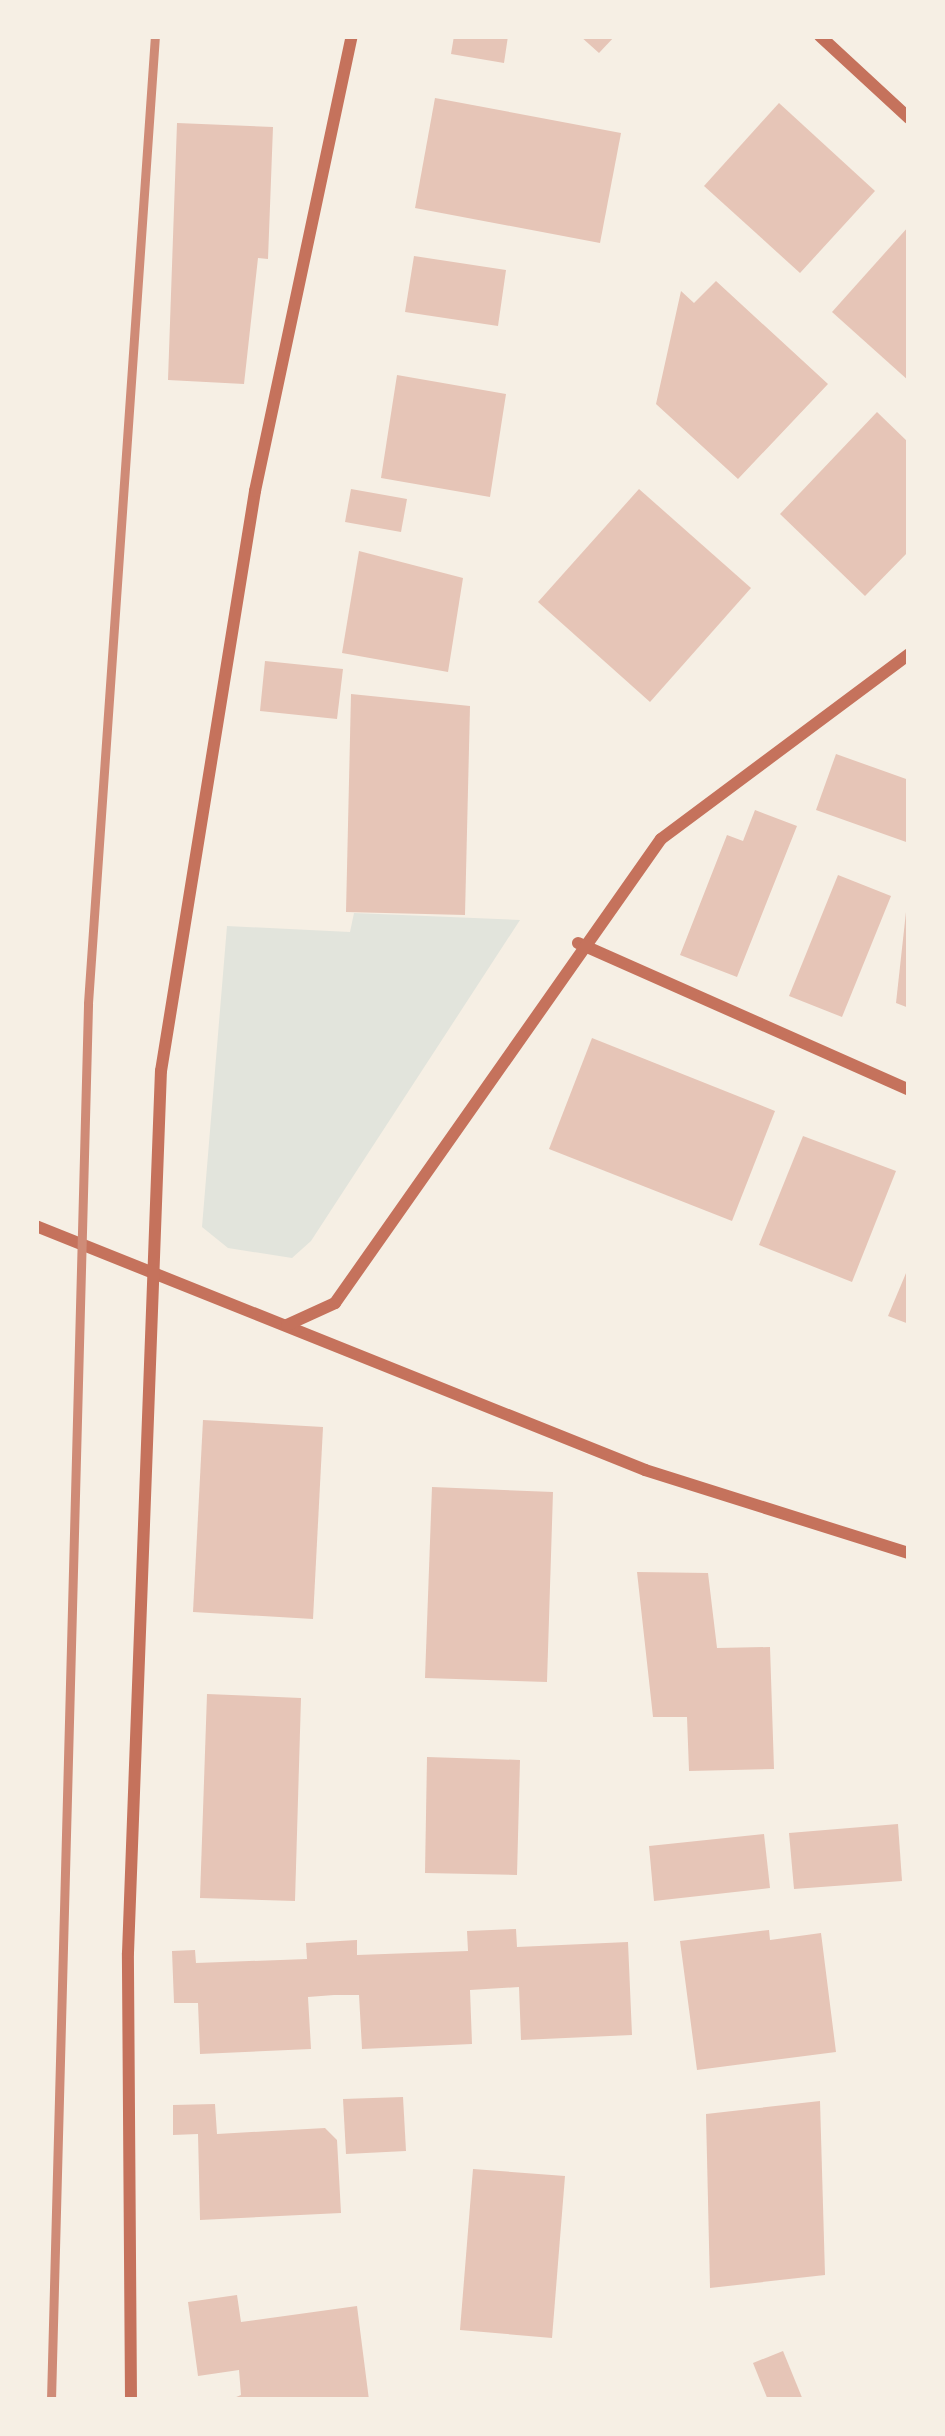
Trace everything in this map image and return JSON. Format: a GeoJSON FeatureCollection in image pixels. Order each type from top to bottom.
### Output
{"type":"FeatureCollection","features":[{"type":"Feature","properties":{"kind":"street"},"geometry":{"type":"LineString","coordinates":[[130,2400],[128,1953],[150,1271],[186,877],[352,36]]}},
{"type":"Feature","properties":{"kind":"street"},"geometry":{"type":"LineString","coordinates":[[820,36],[909,118]]}},
{"type":"Feature","properties":{"kind":"street"},"geometry":{"type":"LineString","coordinates":[[287,1325],[334,1303],[578,943],[661,839],[909,654]]}},
{"type":"Feature","properties":{"kind":"street"},"geometry":{"type":"LineString","coordinates":[[578,943],[909,1090]]}},
{"type":"Feature","properties":{"kind":"street"},"geometry":{"type":"LineString","coordinates":[[36,1226],[645,1470],[909,1553]]}},
{"type":"Feature","properties":{"kind":"shaded area"},"geometry":{"type":"Polygon","coordinates":[[[354,913],[520,920],[311,1241],[292,1258],[228,1248],[202,1227],[227,926],[350,932],[354,913]]]}},
{"type":"Feature","properties":{"kind":"building"},"geometry":{"type":"Polygon","coordinates":[[[454,36],[508,36],[504,63],[451,54],[454,36]]]}},
{"type":"Feature","properties":{"kind":"building"},"geometry":{"type":"Polygon","coordinates":[[[580,36],[615,36],[599,53],[580,36]]]}},
{"type":"Feature","properties":{"kind":"building"},"geometry":{"type":"Polygon","coordinates":[[[435,98],[621,133],[600,243],[415,208],[435,98]]]}},
{"type":"Feature","properties":{"kind":"building"},"geometry":{"type":"Polygon","coordinates":[[[779,103],[875,191],[800,273],[704,186],[779,103]]]}},
{"type":"Feature","properties":{"kind":"building"},"geometry":{"type":"Polygon","coordinates":[[[177,123],[273,127],[268,259],[258,258],[244,384],[168,380],[177,123]]]}},
{"type":"Feature","properties":{"kind":"building"},"geometry":{"type":"Polygon","coordinates":[[[909,226],[909,381],[832,312],[909,226]]]}},
{"type":"Feature","properties":{"kind":"building"},"geometry":{"type":"Polygon","coordinates":[[[414,256],[506,270],[498,326],[405,312],[414,256]]]}},
{"type":"Feature","properties":{"kind":"building"},"geometry":{"type":"Polygon","coordinates":[[[716,281],[828,384],[738,479],[656,404],[681,291],[694,303],[716,281]]]}},
{"type":"Feature","properties":{"kind":"building"},"geometry":{"type":"Polygon","coordinates":[[[397,375],[506,394],[490,497],[381,478],[397,375]]]}},
{"type":"Feature","properties":{"kind":"building"},"geometry":{"type":"Polygon","coordinates":[[[877,412],[909,443],[909,551],[865,596],[780,514],[877,412]]]}},
{"type":"Feature","properties":{"kind":"building"},"geometry":{"type":"Polygon","coordinates":[[[351,489],[407,499],[401,532],[345,522],[351,489]]]}},
{"type":"Feature","properties":{"kind":"building"},"geometry":{"type":"Polygon","coordinates":[[[639,489],[751,588],[650,702],[538,602],[639,489]]]}},
{"type":"Feature","properties":{"kind":"building"},"geometry":{"type":"Polygon","coordinates":[[[359,551],[463,578],[448,672],[342,653],[359,551]]]}},
{"type":"Feature","properties":{"kind":"building"},"geometry":{"type":"Polygon","coordinates":[[[265,661],[343,669],[337,719],[260,711],[265,661]]]}},
{"type":"Feature","properties":{"kind":"building"},"geometry":{"type":"Polygon","coordinates":[[[351,694],[470,706],[465,915],[346,912],[351,694]]]}},
{"type":"Feature","properties":{"kind":"building"},"geometry":{"type":"Polygon","coordinates":[[[836,754],[909,780],[909,843],[816,810],[836,754]]]}},
{"type":"Feature","properties":{"kind":"building"},"geometry":{"type":"Polygon","coordinates":[[[755,810],[797,826],[737,977],[680,955],[727,835],[743,841],[755,810]]]}},
{"type":"Feature","properties":{"kind":"building"},"geometry":{"type":"Polygon","coordinates":[[[838,875],[891,896],[842,1017],[789,996],[838,875]]]}},
{"type":"Feature","properties":{"kind":"building"},"geometry":{"type":"Polygon","coordinates":[[[909,912],[909,1008],[896,1003],[909,912]]]}},
{"type":"Feature","properties":{"kind":"building"},"geometry":{"type":"Polygon","coordinates":[[[592,1038],[775,1111],[732,1221],[549,1149],[592,1038]]]}},
{"type":"Feature","properties":{"kind":"building"},"geometry":{"type":"Polygon","coordinates":[[[803,1136],[896,1171],[852,1282],[759,1245],[803,1136]]]}},
{"type":"Feature","properties":{"kind":"building"},"geometry":{"type":"Polygon","coordinates":[[[909,1266],[909,1324],[888,1316],[909,1266]]]}},
{"type":"Feature","properties":{"kind":"building"},"geometry":{"type":"Polygon","coordinates":[[[203,1420],[323,1427],[313,1619],[193,1612],[203,1420]]]}},
{"type":"Feature","properties":{"kind":"building"},"geometry":{"type":"Polygon","coordinates":[[[432,1487],[553,1492],[547,1682],[425,1678],[432,1487]]]}},
{"type":"Feature","properties":{"kind":"building"},"geometry":{"type":"Polygon","coordinates":[[[637,1572],[708,1573],[717,1648],[770,1647],[774,1769],[689,1771],[687,1717],[653,1717],[637,1572]]]}},
{"type":"Feature","properties":{"kind":"building"},"geometry":{"type":"Polygon","coordinates":[[[207,1694],[301,1698],[295,1901],[200,1898],[207,1694]]]}},
{"type":"Feature","properties":{"kind":"building"},"geometry":{"type":"Polygon","coordinates":[[[427,1757],[520,1760],[517,1875],[425,1873],[427,1757]]]}},
{"type":"Feature","properties":{"kind":"building"},"geometry":{"type":"Polygon","coordinates":[[[898,1824],[902,1881],[794,1889],[789,1833],[898,1824]]]}},
{"type":"Feature","properties":{"kind":"building"},"geometry":{"type":"Polygon","coordinates":[[[764,1834],[770,1888],[654,1901],[649,1846],[764,1834]]]}},
{"type":"Feature","properties":{"kind":"building"},"geometry":{"type":"Polygon","coordinates":[[[516,1929],[517,1947],[628,1942],[632,2035],[521,2040],[519,1987],[470,1990],[472,2044],[362,2049],[359,1995],[334,1995],[308,1997],[311,2049],[200,2054],[198,2003],[174,2003],[172,1951],[195,1950],[196,1963],[307,1959],[306,1943],[357,1940],[357,1955],[468,1951],[467,1931],[516,1929]]]}},
{"type":"Feature","properties":{"kind":"building"},"geometry":{"type":"Polygon","coordinates":[[[769,1930],[770,1940],[821,1933],[836,2052],[697,2070],[680,1941],[769,1930]]]}},
{"type":"Feature","properties":{"kind":"building"},"geometry":{"type":"Polygon","coordinates":[[[403,2097],[406,2151],[346,2154],[343,2099],[403,2097]]]}},
{"type":"Feature","properties":{"kind":"building"},"geometry":{"type":"Polygon","coordinates":[[[820,2101],[825,2275],[710,2288],[706,2114],[820,2101]]]}},
{"type":"Feature","properties":{"kind":"building"},"geometry":{"type":"Polygon","coordinates":[[[215,2104],[217,2134],[325,2128],[337,2140],[341,2213],[200,2220],[198,2134],[173,2135],[173,2105],[215,2104]]]}},
{"type":"Feature","properties":{"kind":"building"},"geometry":{"type":"Polygon","coordinates":[[[473,2169],[565,2176],[552,2338],[460,2330],[473,2169]]]}},
{"type":"Feature","properties":{"kind":"building"},"geometry":{"type":"Polygon","coordinates":[[[237,2295],[241,2322],[357,2306],[369,2400],[229,2400],[241,2395],[239,2370],[198,2376],[188,2302],[237,2295]]]}},
{"type":"Feature","properties":{"kind":"building"},"geometry":{"type":"Polygon","coordinates":[[[783,2351],[803,2400],[768,2400],[753,2363],[783,2351]]]}},
{"type":"Feature","properties":{"kind":"railway"},"geometry":{"type":"LineString","coordinates":[[51,2400],[88,1003],[155,36]]}}]}
